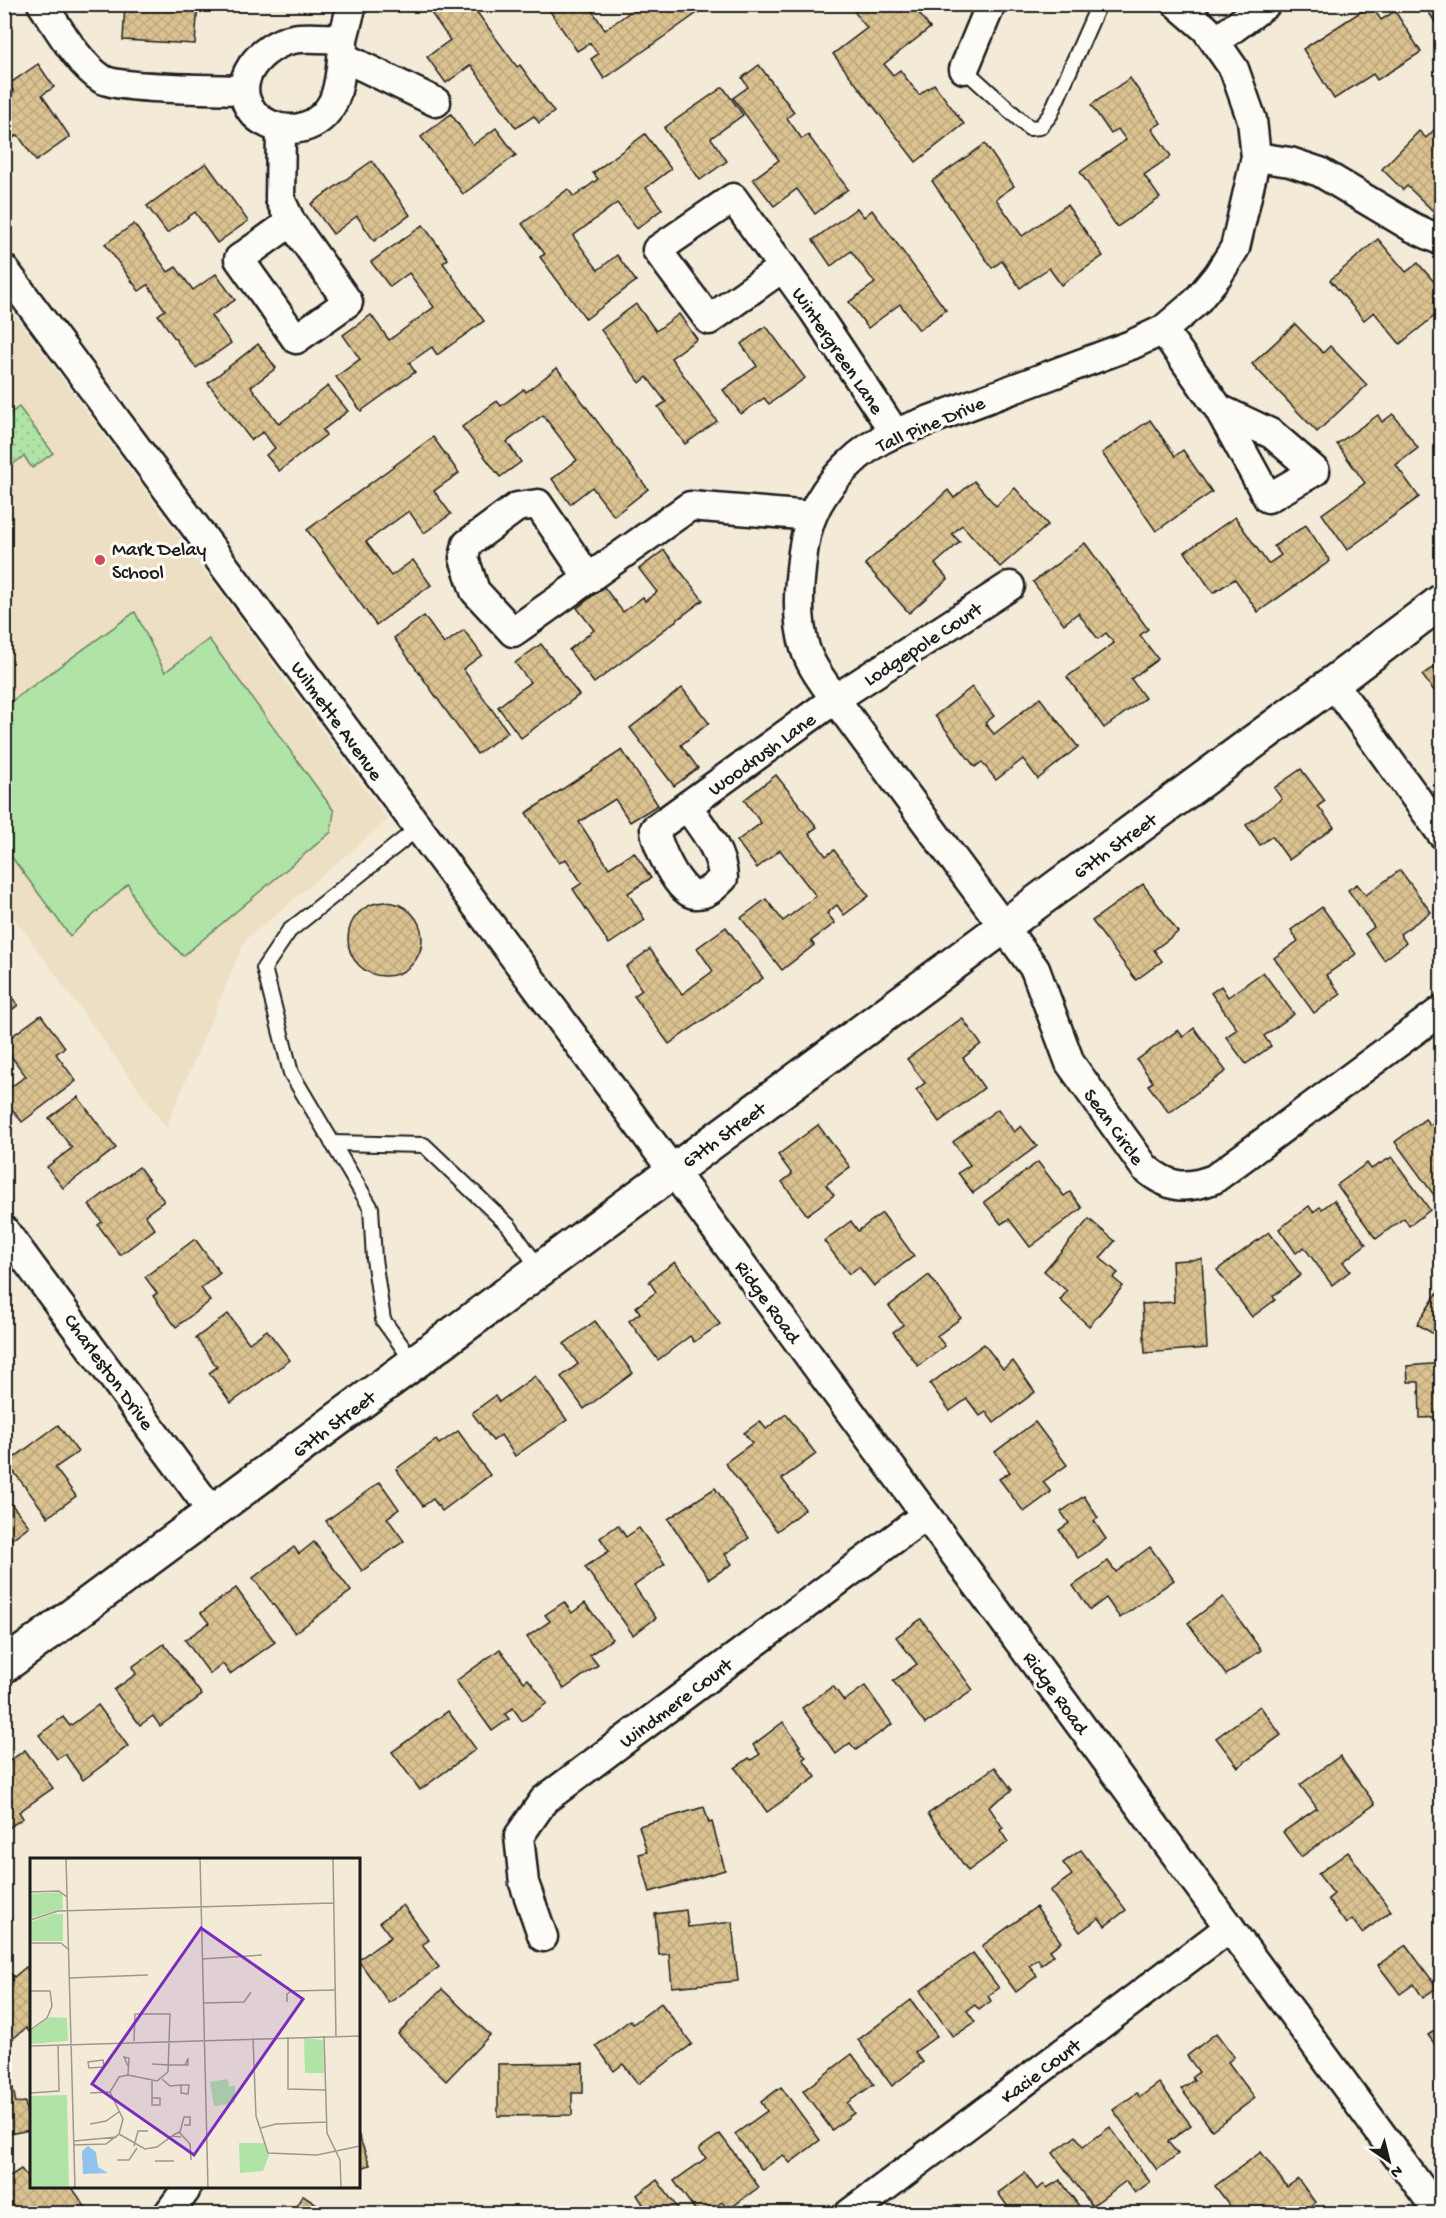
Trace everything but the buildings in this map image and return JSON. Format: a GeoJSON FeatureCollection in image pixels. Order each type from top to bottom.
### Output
{"type":"FeatureCollection","features":[{"type":"Feature","properties":{"kind":"street"},"geometry":{"type":"LineString","coordinates":[[42,4],[88,68],[104,81],[127,85],[243,90]]}},
{"type":"Feature","properties":{"kind":"street"},"geometry":{"type":"LineString","coordinates":[[352,4],[343,48],[334,101],[323,115],[310,124],[296,129],[281,130],[257,116],[246,104],[243,90],[247,74],[254,63],[281,42],[296,38],[343,48],[436,102]]}},
{"type":"Feature","properties":{"kind":"street"},"geometry":{"type":"LineString","coordinates":[[964,69],[991,4]]}},
{"type":"Feature","properties":{"kind":"street","name":"Tall Pine Drive"},"geometry":{"type":"LineString","coordinates":[[1004,927],[817,673],[805,649],[799,621],[802,552],[812,516],[830,486],[849,464],[871,446],[895,433],[1131,345],[1163,330],[1196,302],[1218,275],[1235,248],[1256,157],[1253,128],[1244,93],[1234,69],[1216,41],[1177,4]]}},
{"type":"Feature","properties":{"kind":"street"},"geometry":{"type":"LineString","coordinates":[[1216,41],[1266,4]]}},
{"type":"Feature","properties":{"kind":"street"},"geometry":{"type":"LineString","coordinates":[[281,130],[280,199],[291,222]]}},
{"type":"Feature","properties":{"kind":"street"},"geometry":{"type":"LineString","coordinates":[[1256,157],[1290,162],[1320,172],[1412,227],[1442,241]]}},
{"type":"Feature","properties":{"kind":"street","name":"Wintergreen Lane"},"geometry":{"type":"LineString","coordinates":[[783,267],[895,433]]}},
{"type":"Feature","properties":{"kind":"street","name":"Wilmette Avenue"},"geometry":{"type":"LineString","coordinates":[[4,269],[673,1171]]}},
{"type":"Feature","properties":{"kind":"street"},"geometry":{"type":"LineString","coordinates":[[1163,330],[1219,409]]}},
{"type":"Feature","properties":{"kind":"street"},"geometry":{"type":"LineString","coordinates":[[589,579],[538,504],[517,507],[466,544],[464,558],[474,591],[513,632],[589,579],[690,506],[812,516]]}},
{"type":"Feature","properties":{"kind":"street","name":"Lodgepole Court"},"geometry":{"type":"LineString","coordinates":[[835,699],[1010,586]]}},
{"type":"Feature","properties":{"kind":"street","name":"67th Street"},"geometry":{"type":"LineString","coordinates":[[4,1666],[1334,684],[1442,601]]}},
{"type":"Feature","properties":{"kind":"street"},"geometry":{"type":"LineString","coordinates":[[1334,684],[1442,834]]}},
{"type":"Feature","properties":{"kind":"street","name":"Woodrush Lane"},"geometry":{"type":"LineString","coordinates":[[687,806],[835,699]]}},
{"type":"Feature","properties":{"kind":"street","name":"Sean Circle"},"geometry":{"type":"LineString","coordinates":[[1004,927],[1035,969],[1070,1063],[1083,1084],[1145,1168],[1159,1179],[1172,1185],[1186,1186],[1214,1179],[1442,1010]]}},
{"type":"Feature","properties":{"kind":"street","name":"Ridge Road"},"geometry":{"type":"LineString","coordinates":[[673,1171],[1440,2214]]}},
{"type":"Feature","properties":{"kind":"street","name":"Charleston Drive"},"geometry":{"type":"LineString","coordinates":[[4,1230],[213,1513]]}},
{"type":"Feature","properties":{"kind":"street","name":"Windmere Court"},"geometry":{"type":"LineString","coordinates":[[543,1938],[524,1883],[519,1836],[544,1800],[926,1515]]}},
{"type":"Feature","properties":{"kind":"street","name":"Kacie Court"},"geometry":{"type":"LineString","coordinates":[[849,2214],[1230,1927]]}},
{"type":"Feature","properties":{"kind":"street"},"geometry":{"type":"LineString","coordinates":[[168,2214],[186,2188]]}},
{"type":"Feature","properties":{"kind":"lane"},"geometry":{"type":"LineString","coordinates":[[964,69],[1029,128],[1040,127],[1050,115],[1099,4]]}},
{"type":"Feature","properties":{"kind":"lane"},"geometry":{"type":"LineString","coordinates":[[414,1363],[383,1320],[374,1259],[371,1208],[291,1073],[264,968],[289,931],[418,828]]}},
{"type":"Feature","properties":{"kind":"lane"},"geometry":{"type":"LineString","coordinates":[[332,1143],[424,1145],[509,1226],[540,1270]]}},
{"type":"Feature","properties":{"kind":"shaded area","name":"Mark Delay School"},"geometry":{"type":"Polygon","coordinates":[[[4,300],[388,820],[245,940],[166,1127],[5,905],[4,300]]]}},
{"type":"Feature","properties":{"kind":"green space"},"geometry":{"type":"Polygon","coordinates":[[[19,407],[53,453],[32,468],[24,456],[5,470],[5,417],[19,407]]]}},
{"type":"Feature","properties":{"kind":"green space"},"geometry":{"type":"Polygon","coordinates":[[[135,612],[165,672],[209,639],[334,811],[331,832],[183,956],[140,910],[128,884],[70,936],[5,848],[5,706],[135,612]]]}},
{"type":"Feature","properties":{"kind":"place","name":"Mark Delay School"},"geometry":{"type":"Point","coordinates":[100,560]}}]}
